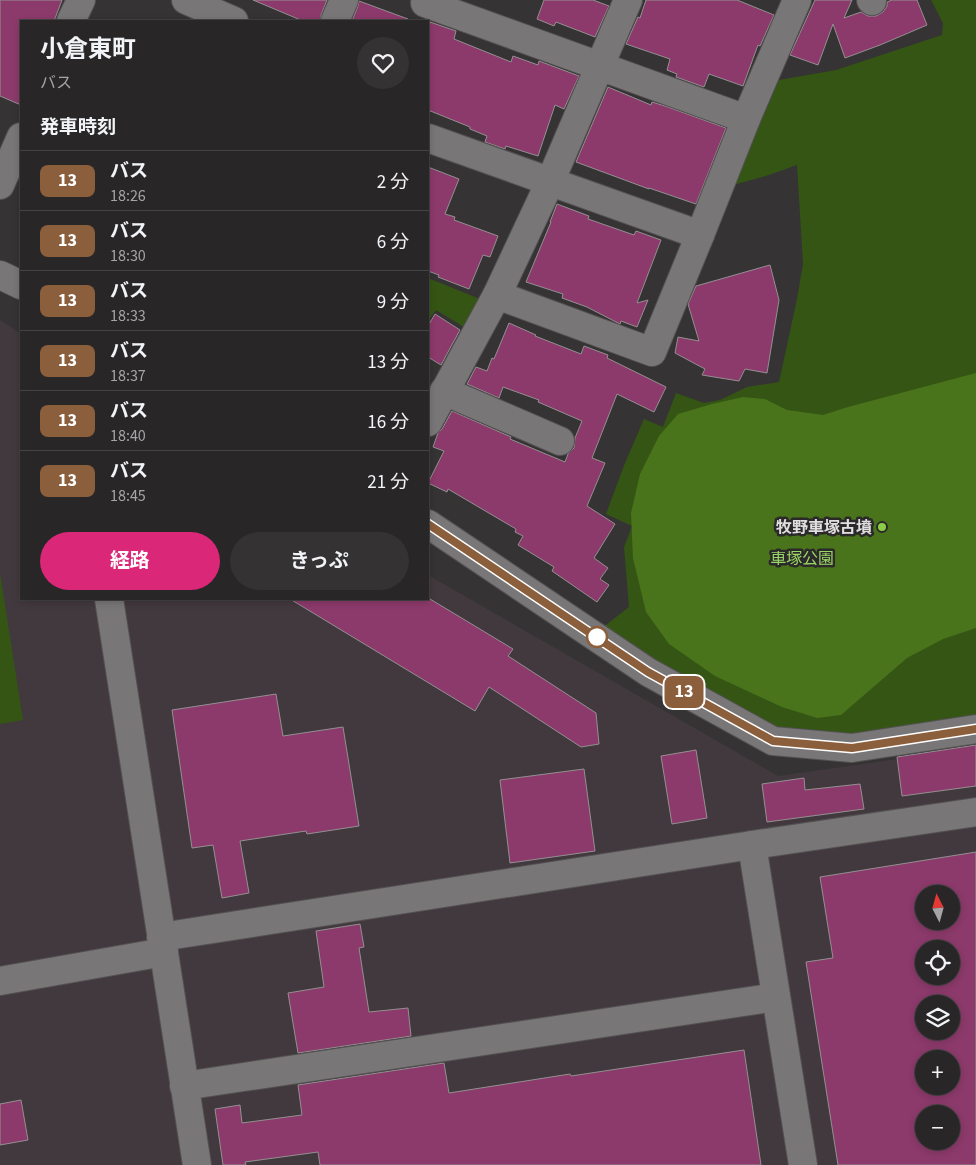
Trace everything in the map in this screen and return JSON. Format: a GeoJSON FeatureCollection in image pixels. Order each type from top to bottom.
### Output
{"type":"FeatureCollection","features":[{"type":"Feature","properties":{"kind":"street"},"geometry":{"type":"LineString","coordinates":[[71,20],[81,0]]}},
{"type":"Feature","properties":{"kind":"street"},"geometry":{"type":"LineString","coordinates":[[186,0],[232,20]]}},
{"type":"Feature","properties":{"kind":"street"},"geometry":{"type":"LineString","coordinates":[[234,20],[244,0]]}},
{"type":"Feature","properties":{"kind":"street"},"geometry":{"type":"LineString","coordinates":[[335,20],[344,0]]}},
{"type":"Feature","properties":{"kind":"street"},"geometry":{"type":"LineString","coordinates":[[429,420],[497,295],[550,182],[628,0]]}},
{"type":"Feature","properties":{"kind":"street"},"geometry":{"type":"LineString","coordinates":[[497,295],[652,352],[794,1]]}},
{"type":"Feature","properties":{"kind":"street"},"geometry":{"type":"LineString","coordinates":[[423,8],[599,66],[746,119]]}},
{"type":"Feature","properties":{"kind":"street"},"geometry":{"type":"LineString","coordinates":[[0,186],[20,138]]}},
{"type":"Feature","properties":{"kind":"street"},"geometry":{"type":"LineString","coordinates":[[429,138],[700,235]]}},
{"type":"Feature","properties":{"kind":"street"},"geometry":{"type":"LineString","coordinates":[[0,275],[20,285]]}},
{"type":"Feature","properties":{"kind":"street"},"geometry":{"type":"LineString","coordinates":[[444,391],[560,441]]}},
{"type":"Feature","properties":{"kind":"street"},"geometry":{"type":"LineString","coordinates":[[429,525],[648,672],[773,741],[852,748],[976,729]]}},
{"type":"Feature","properties":{"kind":"street"},"geometry":{"type":"LineString","coordinates":[[109,600],[197,1165]]}},
{"type":"Feature","properties":{"kind":"street"},"geometry":{"type":"LineString","coordinates":[[0,981],[162,944],[752,845],[976,812]]}},
{"type":"Feature","properties":{"kind":"street"},"geometry":{"type":"LineString","coordinates":[[752,845],[803,1165]]}},
{"type":"Feature","properties":{"kind":"street"},"geometry":{"type":"LineString","coordinates":[[184,1086],[776,998]]}},
{"type":"Feature","properties":{"kind":"shaded area"},"geometry":{"type":"Polygon","coordinates":[[[0,320],[20,333],[20,600],[429,600],[429,576],[778,776],[976,748],[976,1165],[0,1165],[0,320]]]}},
{"type":"Feature","properties":{"kind":"green space","name":"車塚公園"},"geometry":{"type":"Polygon","coordinates":[[[931,0],[976,0],[976,722],[819,745],[773,741],[593,635],[629,607],[624,547],[632,526],[606,514],[644,419],[663,427],[676,393],[704,403],[720,400],[747,387],[779,382],[803,264],[797,165],[733,185],[779,80],[836,70],[942,35],[943,23],[931,0]]]}},
{"type":"Feature","properties":{"kind":"green space"},"geometry":{"type":"Polygon","coordinates":[[[429,278],[480,299],[464,327],[436,310],[429,320],[429,278]]]}},
{"type":"Feature","properties":{"kind":"green space"},"geometry":{"type":"Polygon","coordinates":[[[976,373],[976,628],[943,639],[907,658],[841,715],[817,718],[782,707],[715,676],[669,644],[646,612],[633,558],[631,513],[640,474],[659,436],[678,414],[743,397],[765,399],[787,410],[823,415],[976,373]]]}},
{"type":"Feature","properties":{"kind":"green space"},"geometry":{"type":"Polygon","coordinates":[[[0,573],[23,720],[0,724],[0,573]]]}},
{"type":"Feature","properties":{"kind":"building"},"geometry":{"type":"Polygon","coordinates":[[[0,0],[62,0],[54,20],[20,20],[20,105],[0,96],[0,0]]]}},
{"type":"Feature","properties":{"kind":"building"},"geometry":{"type":"Polygon","coordinates":[[[253,0],[327,0],[320,20],[301,20],[253,0]]]}},
{"type":"Feature","properties":{"kind":"building"},"geometry":{"type":"Polygon","coordinates":[[[544,0],[593,0],[609,6],[595,37],[556,22],[554,26],[537,19],[544,0]]]}},
{"type":"Feature","properties":{"kind":"building"},"geometry":{"type":"Polygon","coordinates":[[[646,0],[737,0],[774,15],[760,46],[758,45],[743,86],[709,74],[704,87],[676,77],[677,74],[667,70],[670,59],[626,44],[638,17],[640,18],[646,0]]]}},
{"type":"Feature","properties":{"kind":"building"},"geometry":{"type":"Polygon","coordinates":[[[815,0],[852,0],[844,18],[861,12],[868,16],[876,16],[883,12],[887,2],[892,0],[917,0],[927,25],[845,58],[833,24],[818,65],[790,55],[815,0]]]}},
{"type":"Feature","properties":{"kind":"building"},"geometry":{"type":"Polygon","coordinates":[[[359,1],[408,20],[352,20],[359,1]]]}},
{"type":"Feature","properties":{"kind":"building"},"geometry":{"type":"Polygon","coordinates":[[[430,22],[456,31],[454,39],[511,62],[513,56],[538,65],[539,61],[579,76],[564,109],[555,105],[538,156],[506,146],[505,149],[485,142],[487,136],[429,110],[430,22]]]}},
{"type":"Feature","properties":{"kind":"building"},"geometry":{"type":"Polygon","coordinates":[[[608,87],[651,105],[652,102],[726,128],[696,204],[576,162],[608,87]]]}},
{"type":"Feature","properties":{"kind":"building"},"geometry":{"type":"Polygon","coordinates":[[[429,167],[459,179],[445,214],[455,217],[454,220],[498,236],[490,257],[483,255],[469,289],[438,277],[439,275],[429,271],[429,167]]]}},
{"type":"Feature","properties":{"kind":"building"},"geometry":{"type":"Polygon","coordinates":[[[557,204],[589,216],[588,219],[634,235],[636,231],[661,240],[637,303],[648,300],[637,327],[621,321],[620,324],[587,307],[562,298],[563,294],[526,282],[557,204]]]}},
{"type":"Feature","properties":{"kind":"building"},"geometry":{"type":"Polygon","coordinates":[[[770,265],[779,300],[767,373],[745,369],[739,381],[702,375],[705,369],[675,353],[678,337],[699,341],[688,304],[696,286],[770,265]]]}},
{"type":"Feature","properties":{"kind":"building"},"geometry":{"type":"Polygon","coordinates":[[[435,314],[460,330],[441,365],[429,358],[429,324],[435,314]]]}},
{"type":"Feature","properties":{"kind":"building"},"geometry":{"type":"Polygon","coordinates":[[[509,323],[535,336],[581,354],[584,346],[608,355],[607,358],[666,387],[654,412],[617,394],[592,458],[605,463],[587,506],[615,524],[594,558],[608,568],[600,579],[609,585],[597,602],[552,571],[554,567],[518,545],[523,536],[515,532],[516,529],[448,489],[447,492],[429,483],[444,451],[433,447],[438,433],[452,411],[511,437],[510,439],[565,462],[568,454],[574,448],[575,438],[582,421],[538,402],[539,400],[503,387],[499,398],[467,384],[476,367],[487,371],[492,358],[494,359],[509,323]]]}},
{"type":"Feature","properties":{"kind":"building"},"geometry":{"type":"Polygon","coordinates":[[[430,599],[513,649],[508,656],[596,713],[599,744],[581,747],[489,687],[475,711],[292,600],[430,599]]]}},
{"type":"Feature","properties":{"kind":"building"},"geometry":{"type":"Polygon","coordinates":[[[276,694],[283,736],[343,727],[359,826],[307,834],[306,831],[240,841],[249,893],[222,898],[213,845],[192,848],[172,710],[276,694]]]}},
{"type":"Feature","properties":{"kind":"building"},"geometry":{"type":"Polygon","coordinates":[[[976,745],[976,786],[902,796],[897,757],[976,745]]]}},
{"type":"Feature","properties":{"kind":"building"},"geometry":{"type":"Polygon","coordinates":[[[696,750],[707,818],[672,824],[661,756],[696,750]]]}},
{"type":"Feature","properties":{"kind":"building"},"geometry":{"type":"Polygon","coordinates":[[[584,769],[595,851],[510,863],[500,780],[584,769]]]}},
{"type":"Feature","properties":{"kind":"building"},"geometry":{"type":"Polygon","coordinates":[[[804,778],[805,790],[860,784],[864,809],[767,822],[762,784],[804,778]]]}},
{"type":"Feature","properties":{"kind":"building"},"geometry":{"type":"Polygon","coordinates":[[[976,852],[976,1165],[838,1165],[806,962],[833,958],[820,877],[976,852]]]}},
{"type":"Feature","properties":{"kind":"building"},"geometry":{"type":"Polygon","coordinates":[[[360,924],[364,947],[359,948],[369,1012],[408,1008],[411,1036],[298,1053],[288,993],[324,987],[316,931],[360,924]]]}},
{"type":"Feature","properties":{"kind":"building"},"geometry":{"type":"Polygon","coordinates":[[[744,1050],[761,1165],[320,1165],[318,1152],[245,1162],[246,1165],[223,1165],[215,1109],[240,1105],[242,1123],[302,1115],[298,1085],[444,1063],[449,1093],[744,1050]]]}},
{"type":"Feature","properties":{"kind":"building"},"geometry":{"type":"Polygon","coordinates":[[[21,1100],[28,1140],[0,1145],[0,1104],[21,1100]]]}},
{"type":"Feature","properties":{"kind":"bus line","name":"13"},"geometry":{"type":"LineString","coordinates":[[429,525],[648,672],[773,741],[852,748],[976,729]]}},
{"type":"Feature","properties":{"kind":"place","name":"牧野車塚古墳"},"geometry":{"type":"Point","coordinates":[882,527]}}]}
